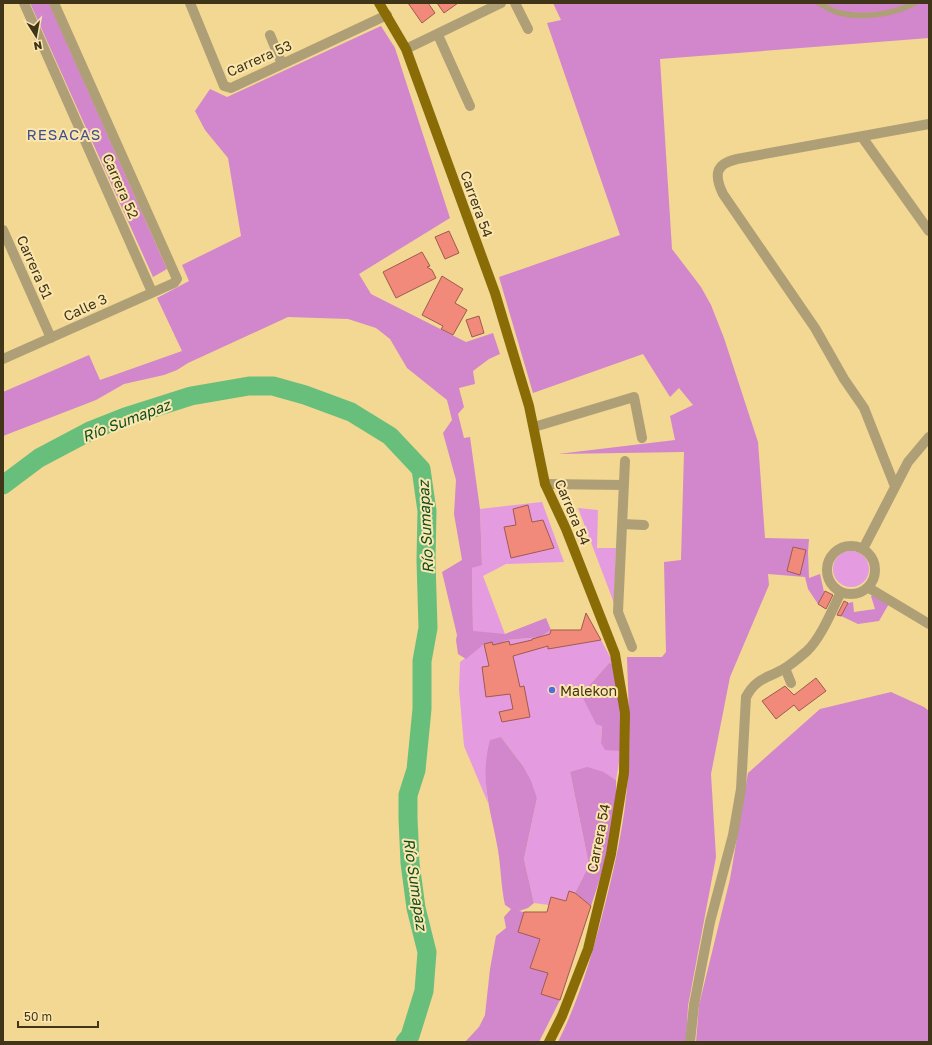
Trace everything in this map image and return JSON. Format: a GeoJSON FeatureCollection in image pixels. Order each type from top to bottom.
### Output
{"type":"FeatureCollection","features":[{"type":"Feature","properties":{"kind":"main road","name":"Carrera 54"},"geometry":{"type":"LineString","coordinates":[[379,3],[406,49],[494,293],[534,427],[545,484],[566,529],[615,654],[625,713],[624,773],[611,854],[588,949],[562,1016],[549,1042]]}},
{"type":"Feature","properties":{"kind":"street","name":"Carrera 52"},"geometry":{"type":"LineString","coordinates":[[24,3],[152,292]]}},
{"type":"Feature","properties":{"kind":"street","name":"Carrera 52"},"geometry":{"type":"LineString","coordinates":[[54,3],[177,279]]}},
{"type":"Feature","properties":{"kind":"street","name":"Carrera 53"},"geometry":{"type":"LineString","coordinates":[[190,3],[224,86],[227,88],[231,88],[387,15]]}},
{"type":"Feature","properties":{"kind":"street"},"geometry":{"type":"LineString","coordinates":[[406,49],[438,35],[500,3]]}},
{"type":"Feature","properties":{"kind":"street"},"geometry":{"type":"LineString","coordinates":[[515,3],[528,29]]}},
{"type":"Feature","properties":{"kind":"street"},"geometry":{"type":"LineString","coordinates":[[438,35],[470,106]]}},
{"type":"Feature","properties":{"kind":"street"},"geometry":{"type":"LineString","coordinates":[[270,36],[282,64]]}},
{"type":"Feature","properties":{"kind":"street"},"geometry":{"type":"LineString","coordinates":[[894,484],[864,408],[844,379],[815,328],[723,194],[718,184],[717,174],[720,166],[732,160],[929,124]]}},
{"type":"Feature","properties":{"kind":"street"},"geometry":{"type":"LineString","coordinates":[[862,137],[929,231]]}},
{"type":"Feature","properties":{"kind":"street","name":"Carrera 51"},"geometry":{"type":"LineString","coordinates":[[3,230],[51,338]]}},
{"type":"Feature","properties":{"kind":"street","name":"Calle 3"},"geometry":{"type":"LineString","coordinates":[[3,359],[174,283],[177,279]]}},
{"type":"Feature","properties":{"kind":"street"},"geometry":{"type":"LineString","coordinates":[[534,427],[634,397],[642,438]]}},
{"type":"Feature","properties":{"kind":"street"},"geometry":{"type":"LineString","coordinates":[[863,548],[894,484],[908,462],[929,437]]}},
{"type":"Feature","properties":{"kind":"street"},"geometry":{"type":"LineString","coordinates":[[625,461],[618,612],[632,647]]}},
{"type":"Feature","properties":{"kind":"street"},"geometry":{"type":"LineString","coordinates":[[545,484],[624,485]]}},
{"type":"Feature","properties":{"kind":"street"},"geometry":{"type":"LineString","coordinates":[[622,524],[644,525]]}},
{"type":"Feature","properties":{"kind":"street"},"geometry":{"type":"LineString","coordinates":[[848,546],[863,548],[872,558],[875,565],[873,582],[869,588],[856,593],[841,592],[829,582],[826,566],[829,559],[840,548],[848,546]]}},
{"type":"Feature","properties":{"kind":"street"},"geometry":{"type":"LineString","coordinates":[[869,588],[929,624]]}},
{"type":"Feature","properties":{"kind":"street"},"geometry":{"type":"LineString","coordinates":[[690,1042],[694,1005],[710,922],[733,835],[741,789],[746,697],[752,686],[785,668],[808,650],[826,622],[841,592]]}},
{"type":"Feature","properties":{"kind":"street"},"geometry":{"type":"LineString","coordinates":[[785,668],[792,683]]}},
{"type":"Feature","properties":{"kind":"lane"},"geometry":{"type":"LineString","coordinates":[[819,3],[835,12],[857,16],[878,14],[915,3]]}},
{"type":"Feature","properties":{"kind":"shaded area"},"geometry":{"type":"Polygon","coordinates":[[[30,3],[49,3],[167,269],[153,277],[30,3]]]}},
{"type":"Feature","properties":{"kind":"shaded area"},"geometry":{"type":"Polygon","coordinates":[[[553,3],[929,3],[929,38],[660,59],[672,249],[701,287],[711,305],[724,338],[758,442],[765,538],[809,539],[809,578],[820,574],[824,592],[818,604],[808,589],[805,577],[768,574],[769,585],[730,677],[711,774],[716,857],[688,1006],[686,1042],[558,1042],[578,996],[593,948],[611,881],[622,829],[627,794],[629,761],[627,657],[662,657],[666,652],[664,562],[681,560],[684,452],[558,454],[675,440],[670,416],[693,405],[679,388],[670,397],[643,354],[533,393],[499,277],[620,235],[547,23],[561,20],[553,3]]]}},
{"type":"Feature","properties":{"kind":"shaded area"},"geometry":{"type":"Polygon","coordinates":[[[381,26],[395,48],[450,218],[359,274],[371,294],[466,342],[493,333],[500,354],[489,359],[473,371],[475,384],[459,388],[464,407],[458,414],[464,438],[470,437],[480,509],[482,565],[472,568],[473,631],[505,634],[546,618],[551,630],[540,637],[507,640],[501,643],[503,650],[484,644],[466,659],[458,654],[456,640],[457,635],[442,572],[462,560],[454,514],[456,480],[443,433],[452,420],[447,400],[407,368],[390,339],[376,328],[348,319],[288,317],[188,363],[177,370],[164,375],[124,384],[96,400],[3,436],[3,392],[89,355],[100,380],[182,351],[157,298],[189,281],[182,265],[241,236],[228,158],[205,130],[195,111],[210,89],[227,97],[381,26]]]}},
{"type":"Feature","properties":{"kind":"shaded area"},"geometry":{"type":"Polygon","coordinates":[[[542,502],[564,562],[506,564],[483,576],[505,634],[473,634],[472,568],[482,564],[480,509],[542,502]]]}},
{"type":"Feature","properties":{"kind":"shaded area"},"geometry":{"type":"Polygon","coordinates":[[[578,508],[598,510],[597,548],[616,548],[614,603],[578,508]]]}},
{"type":"Feature","properties":{"kind":"shaded area"},"geometry":{"type":"Polygon","coordinates":[[[851,551],[861,554],[866,559],[869,569],[866,579],[861,584],[851,587],[841,584],[836,579],[833,569],[836,559],[841,554],[851,551]]]}},
{"type":"Feature","properties":{"kind":"shaded area"},"geometry":{"type":"Polygon","coordinates":[[[877,593],[890,602],[879,621],[858,624],[841,616],[848,603],[853,602],[854,612],[875,609],[871,596],[877,593]]]}},
{"type":"Feature","properties":{"kind":"shaded area"},"geometry":{"type":"Polygon","coordinates":[[[551,630],[548,649],[601,640],[614,664],[609,663],[586,689],[602,725],[601,743],[621,751],[616,780],[604,772],[570,772],[589,865],[575,893],[569,891],[566,901],[552,897],[549,905],[534,903],[524,859],[537,798],[523,766],[501,737],[486,784],[488,803],[464,746],[459,689],[460,662],[484,644],[540,637],[551,630]]]}},
{"type":"Feature","properties":{"kind":"shaded area"},"geometry":{"type":"Polygon","coordinates":[[[609,663],[614,664],[622,711],[621,751],[605,750],[601,743],[602,726],[596,724],[583,698],[586,689],[609,663]]]}},
{"type":"Feature","properties":{"kind":"shaded area"},"geometry":{"type":"Polygon","coordinates":[[[891,692],[924,707],[929,711],[929,1042],[696,1042],[699,1005],[730,879],[748,773],[820,709],[891,692]]]}},
{"type":"Feature","properties":{"kind":"shaded area"},"geometry":{"type":"Polygon","coordinates":[[[501,737],[523,766],[531,781],[537,798],[524,859],[534,903],[528,908],[519,911],[524,912],[518,932],[525,934],[527,928],[542,932],[530,968],[548,973],[541,994],[560,1000],[539,1042],[465,1042],[479,1027],[485,1015],[490,969],[496,936],[506,928],[504,917],[511,909],[505,905],[498,850],[489,808],[486,782],[487,755],[490,740],[501,737]]]}},
{"type":"Feature","properties":{"kind":"shaded area"},"geometry":{"type":"Polygon","coordinates":[[[587,767],[604,772],[616,780],[615,812],[610,844],[591,906],[575,893],[589,865],[570,772],[587,767]]]}},
{"type":"Feature","properties":{"kind":"building"},"geometry":{"type":"Polygon","coordinates":[[[408,3],[428,3],[435,13],[422,23],[408,3]]]}},
{"type":"Feature","properties":{"kind":"building"},"geometry":{"type":"Polygon","coordinates":[[[437,3],[458,3],[444,13],[437,3]]]}},
{"type":"Feature","properties":{"kind":"building"},"geometry":{"type":"Polygon","coordinates":[[[449,231],[459,253],[445,259],[435,237],[449,231]]]}},
{"type":"Feature","properties":{"kind":"building"},"geometry":{"type":"Polygon","coordinates":[[[422,252],[430,266],[427,267],[432,270],[436,278],[396,298],[383,272],[422,252]]]}},
{"type":"Feature","properties":{"kind":"building"},"geometry":{"type":"Polygon","coordinates":[[[442,276],[463,289],[455,303],[467,310],[453,335],[441,329],[443,326],[422,315],[442,276]]]}},
{"type":"Feature","properties":{"kind":"building"},"geometry":{"type":"Polygon","coordinates":[[[479,316],[484,333],[472,337],[466,320],[479,316]]]}},
{"type":"Feature","properties":{"kind":"building"},"geometry":{"type":"Polygon","coordinates":[[[528,505],[532,522],[543,520],[554,548],[511,558],[504,527],[516,525],[513,509],[528,505]]]}},
{"type":"Feature","properties":{"kind":"building"},"geometry":{"type":"Polygon","coordinates":[[[793,547],[806,550],[800,575],[787,571],[793,547]]]}},
{"type":"Feature","properties":{"kind":"building"},"geometry":{"type":"Polygon","coordinates":[[[825,591],[833,595],[826,609],[818,604],[825,591]]]}},
{"type":"Feature","properties":{"kind":"building"},"geometry":{"type":"Polygon","coordinates":[[[844,601],[848,603],[841,616],[837,615],[844,601]]]}},
{"type":"Feature","properties":{"kind":"building"},"geometry":{"type":"Polygon","coordinates":[[[586,613],[601,640],[548,649],[548,646],[513,656],[520,687],[524,686],[530,717],[502,722],[499,712],[513,709],[510,694],[486,697],[482,667],[489,666],[484,644],[492,642],[493,645],[509,641],[510,645],[550,634],[551,630],[581,630],[586,613]]]}},
{"type":"Feature","properties":{"kind":"building"},"geometry":{"type":"Polygon","coordinates":[[[816,678],[826,691],[799,711],[794,705],[776,719],[762,701],[785,686],[794,695],[816,678]]]}},
{"type":"Feature","properties":{"kind":"building"},"geometry":{"type":"Polygon","coordinates":[[[569,891],[575,893],[591,906],[560,1000],[541,994],[548,973],[530,968],[540,939],[518,932],[524,912],[547,912],[551,897],[566,901],[569,891]]]}},
{"type":"Feature","properties":{"kind":"waterway","name":"Río Sumapaz"},"geometry":{"type":"LineString","coordinates":[[3,485],[39,458],[92,430],[125,417],[191,396],[249,386],[273,386],[305,395],[351,412],[390,436],[421,469],[427,511],[426,560],[428,628],[422,661],[422,709],[416,770],[408,795],[408,818],[410,863],[416,908],[427,952],[424,991],[410,1036],[405,1042]]}},
{"type":"Feature","properties":{"kind":"place","name":"Malekon"},"geometry":{"type":"Point","coordinates":[552,690]}},
{"type":"Feature","properties":{"kind":"district","name":"RESACAS"},"geometry":{"type":"Point","coordinates":[64,134]}}]}
